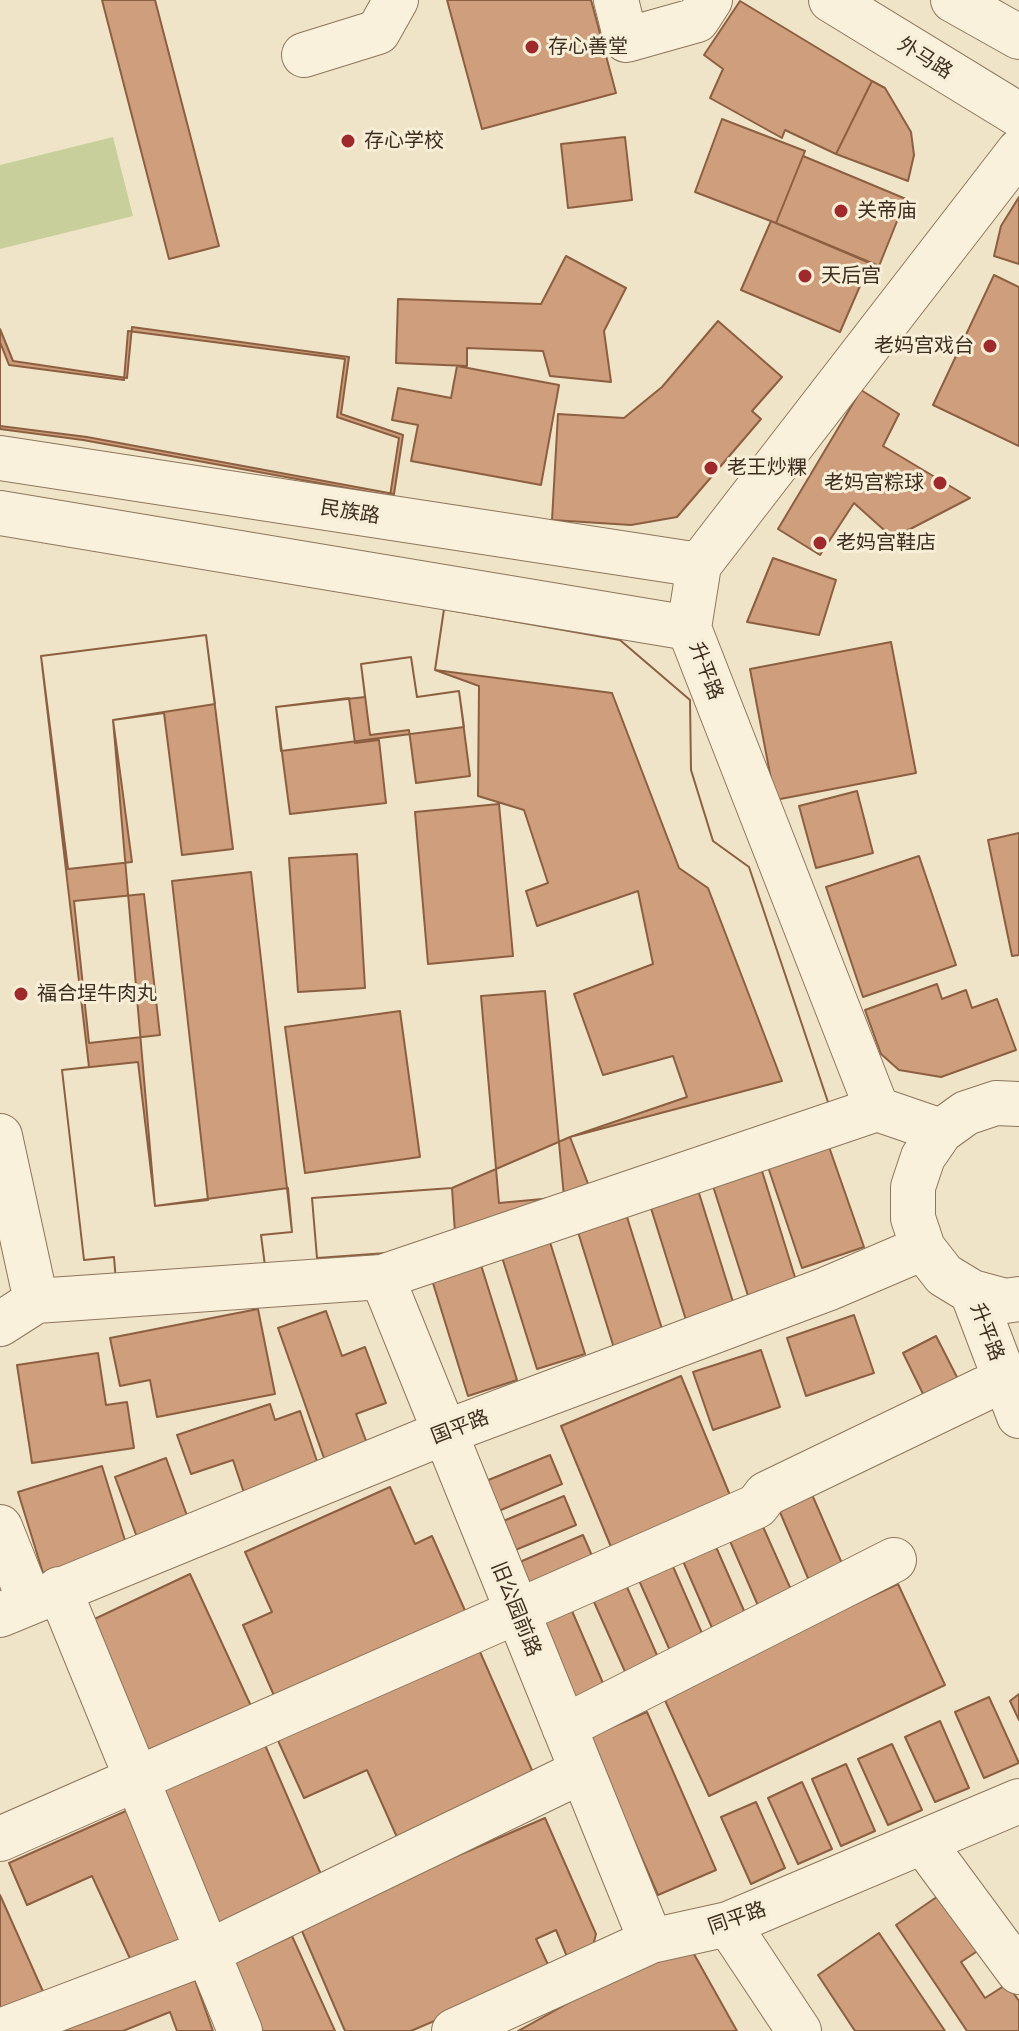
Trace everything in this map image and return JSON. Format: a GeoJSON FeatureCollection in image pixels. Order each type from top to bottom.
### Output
{"type":"FeatureCollection","features":[{"type":"Feature","properties":{"kind":"street"},"geometry":{"type":"LineString","coordinates":[[304,55],[378,32],[396,0]]}},
{"type":"Feature","properties":{"kind":"street"},"geometry":{"type":"LineString","coordinates":[[616,0],[626,40],[697,20],[710,0]]}},
{"type":"Feature","properties":{"kind":"street","name":"外马路"},"geometry":{"type":"LineString","coordinates":[[831,0],[1019,115]]}},
{"type":"Feature","properties":{"kind":"street"},"geometry":{"type":"LineString","coordinates":[[953,0],[1019,37]]}},
{"type":"Feature","properties":{"kind":"street","name":"升平路"},"geometry":{"type":"LineString","coordinates":[[877,1109],[689,628],[699,565],[1019,151]]}},
{"type":"Feature","properties":{"kind":"street","name":"民族路"},"geometry":{"type":"LineString","coordinates":[[0,458],[699,565]]}},
{"type":"Feature","properties":{"kind":"street"},"geometry":{"type":"LineString","coordinates":[[0,513],[689,628]]}},
{"type":"Feature","properties":{"kind":"street"},"geometry":{"type":"LineString","coordinates":[[1019,1104],[996,1103],[966,1113],[941,1131],[923,1157],[913,1187],[913,1218],[923,1248],[944,1275],[972,1292],[1005,1301],[1019,1299]]}},
{"type":"Feature","properties":{"kind":"street"},"geometry":{"type":"LineString","coordinates":[[0,1324],[36,1301],[382,1277],[877,1109],[941,1131]]}},
{"type":"Feature","properties":{"kind":"street"},"geometry":{"type":"LineString","coordinates":[[0,1136],[36,1301]]}},
{"type":"Feature","properties":{"kind":"street","name":"国平路"},"geometry":{"type":"LineString","coordinates":[[30,1602],[443,1433],[827,1289],[923,1248]]}},
{"type":"Feature","properties":{"kind":"street","name":"旧公园前路"},"geometry":{"type":"LineString","coordinates":[[382,1277],[651,1941]]}},
{"type":"Feature","properties":{"kind":"street","name":"升平路"},"geometry":{"type":"LineString","coordinates":[[972,1292],[1019,1416]]}},
{"type":"Feature","properties":{"kind":"street"},"geometry":{"type":"LineString","coordinates":[[0,1839],[757,1506],[766,1494],[984,1389]]}},
{"type":"Feature","properties":{"kind":"street"},"geometry":{"type":"LineString","coordinates":[[0,1527],[30,1602],[137,1781],[240,2031]]}},
{"type":"Feature","properties":{"kind":"street"},"geometry":{"type":"LineString","coordinates":[[564,1727],[894,1560]]}},
{"type":"Feature","properties":{"kind":"street"},"geometry":{"type":"LineString","coordinates":[[0,2031],[208,1952],[582,1771]]}},
{"type":"Feature","properties":{"kind":"street","name":"同平路"},"geometry":{"type":"LineString","coordinates":[[454,2031],[651,1941],[728,1924],[1019,1801]]}},
{"type":"Feature","properties":{"kind":"street"},"geometry":{"type":"LineString","coordinates":[[923,1842],[1019,1972]]}},
{"type":"Feature","properties":{"kind":"street"},"geometry":{"type":"LineString","coordinates":[[728,1924],[799,2031]]}},
{"type":"Feature","properties":{"kind":"green space"},"geometry":{"type":"Polygon","coordinates":[[[113,137],[133,216],[0,249],[0,165],[113,137]]]}},
{"type":"Feature","properties":{"kind":"building"},"geometry":{"type":"Polygon","coordinates":[[[102,0],[155,0],[219,246],[169,259],[102,0]]]}},
{"type":"Feature","properties":{"kind":"building","name":"存心善堂"},"geometry":{"type":"Polygon","coordinates":[[[447,0],[591,0],[616,93],[482,129],[447,0]]]}},
{"type":"Feature","properties":{"kind":"building"},"geometry":{"type":"Polygon","coordinates":[[[740,1],[872,81],[836,154],[785,130],[782,138],[710,98],[723,69],[704,55],[740,1]]]}},
{"type":"Feature","properties":{"kind":"building"},"geometry":{"type":"Polygon","coordinates":[[[872,81],[885,88],[911,132],[914,155],[908,181],[836,154],[872,81]]]}},
{"type":"Feature","properties":{"kind":"building"},"geometry":{"type":"Polygon","coordinates":[[[722,119],[805,151],[776,223],[695,192],[722,119]]]}},
{"type":"Feature","properties":{"kind":"building"},"geometry":{"type":"Polygon","coordinates":[[[625,137],[632,200],[568,208],[561,144],[625,137]]]}},
{"type":"Feature","properties":{"kind":"building","name":"关帝庙"},"geometry":{"type":"Polygon","coordinates":[[[803,156],[906,199],[879,266],[776,223],[803,156]]]}},
{"type":"Feature","properties":{"kind":"building"},"geometry":{"type":"Polygon","coordinates":[[[1019,197],[1019,264],[994,256],[1001,226],[1019,197]]]}},
{"type":"Feature","properties":{"kind":"building","name":"天后宫"},"geometry":{"type":"Polygon","coordinates":[[[771,221],[870,263],[840,332],[741,290],[771,221]]]}},
{"type":"Feature","properties":{"kind":"building"},"geometry":{"type":"Polygon","coordinates":[[[566,256],[626,288],[604,331],[611,382],[550,376],[543,351],[467,348],[467,366],[396,363],[398,299],[541,304],[566,256]]]}},
{"type":"Feature","properties":{"kind":"building","name":"老妈宫戏台"},"geometry":{"type":"Polygon","coordinates":[[[994,275],[1019,287],[1019,446],[933,405],[994,275]]]}},
{"type":"Feature","properties":{"kind":"building"},"geometry":{"type":"Polygon","coordinates":[[[718,321],[782,377],[752,411],[761,419],[677,517],[631,525],[552,520],[558,414],[624,418],[662,387],[718,321]]]}},
{"type":"Feature","properties":{"kind":"building"},"geometry":{"type":"Polygon","coordinates":[[[132,327],[349,357],[341,414],[403,435],[394,494],[87,437],[0,426],[0,329],[13,361],[127,378],[132,327]]]}},
{"type":"Feature","properties":{"kind":"building"},"geometry":{"type":"Polygon","coordinates":[[[128,331],[345,359],[337,417],[399,438],[390,496],[83,440],[0,429],[0,342],[9,365],[124,380],[128,331]]]}},
{"type":"Feature","properties":{"kind":"building"},"geometry":{"type":"Polygon","coordinates":[[[457,366],[559,385],[541,485],[411,461],[418,425],[392,420],[398,388],[451,398],[457,366]]]}},
{"type":"Feature","properties":{"kind":"building"},"geometry":{"type":"Polygon","coordinates":[[[861,390],[899,414],[883,446],[970,498],[893,538],[854,503],[820,555],[778,529],[861,390]]]}},
{"type":"Feature","properties":{"kind":"building"},"geometry":{"type":"Polygon","coordinates":[[[773,558],[836,580],[819,635],[747,622],[773,558]]]}},
{"type":"Feature","properties":{"kind":"building"},"geometry":{"type":"Polygon","coordinates":[[[444,609],[620,640],[690,700],[691,770],[713,841],[749,867],[831,1111],[592,1194],[570,1137],[687,1097],[673,1056],[603,1075],[574,994],[653,964],[638,891],[537,926],[526,891],[548,883],[524,810],[478,796],[479,686],[435,670],[444,609]]]}},
{"type":"Feature","properties":{"kind":"building"},"geometry":{"type":"Polygon","coordinates":[[[444,609],[620,640],[690,700],[691,770],[713,841],[749,867],[831,1111],[456,1248],[317,1258],[312,1198],[452,1188],[570,1137],[782,1081],[708,888],[679,868],[612,693],[435,670],[444,609]]]}},
{"type":"Feature","properties":{"kind":"building"},"geometry":{"type":"Polygon","coordinates":[[[206,635],[233,849],[182,855],[164,713],[113,720],[132,862],[68,869],[41,656],[206,635]]]}},
{"type":"Feature","properties":{"kind":"building"},"geometry":{"type":"Polygon","coordinates":[[[206,635],[215,704],[113,720],[155,1206],[288,1188],[292,1232],[261,1235],[265,1266],[116,1282],[114,1257],[84,1260],[62,1070],[89,1067],[41,656],[206,635]]]}},
{"type":"Feature","properties":{"kind":"building"},"geometry":{"type":"Polygon","coordinates":[[[891,642],[916,773],[775,800],[750,669],[891,642]]]}},
{"type":"Feature","properties":{"kind":"building"},"geometry":{"type":"Polygon","coordinates":[[[411,657],[417,697],[459,691],[470,776],[416,783],[409,730],[370,735],[361,664],[411,657]]]}},
{"type":"Feature","properties":{"kind":"building"},"geometry":{"type":"Polygon","coordinates":[[[411,657],[417,697],[459,691],[464,727],[281,751],[276,707],[365,697],[361,664],[411,657]]]}},
{"type":"Feature","properties":{"kind":"building"},"geometry":{"type":"Polygon","coordinates":[[[349,698],[355,743],[379,740],[386,803],[290,814],[276,707],[349,698]]]}},
{"type":"Feature","properties":{"kind":"building"},"geometry":{"type":"Polygon","coordinates":[[[857,791],[873,853],[816,868],[799,806],[857,791]]]}},
{"type":"Feature","properties":{"kind":"building"},"geometry":{"type":"Polygon","coordinates":[[[499,804],[513,956],[428,964],[415,812],[499,804]]]}},
{"type":"Feature","properties":{"kind":"building"},"geometry":{"type":"Polygon","coordinates":[[[1019,833],[1019,955],[1012,956],[988,840],[1019,833]]]}},
{"type":"Feature","properties":{"kind":"building"},"geometry":{"type":"Polygon","coordinates":[[[357,854],[365,988],[298,992],[289,858],[357,854]]]}},
{"type":"Feature","properties":{"kind":"building"},"geometry":{"type":"Polygon","coordinates":[[[919,856],[956,965],[863,997],[826,887],[919,856]]]}},
{"type":"Feature","properties":{"kind":"building"},"geometry":{"type":"Polygon","coordinates":[[[251,872],[292,1232],[261,1235],[265,1266],[116,1282],[114,1257],[84,1260],[62,1070],[138,1062],[155,1206],[208,1200],[172,881],[251,872]]]}},
{"type":"Feature","properties":{"kind":"building"},"geometry":{"type":"Polygon","coordinates":[[[144,894],[160,1035],[89,1043],[74,901],[144,894]]]}},
{"type":"Feature","properties":{"kind":"building"},"geometry":{"type":"Polygon","coordinates":[[[937,984],[942,999],[966,990],[972,1008],[997,999],[1016,1050],[941,1077],[899,1070],[881,1054],[865,1010],[937,984]]]}},
{"type":"Feature","properties":{"kind":"building"},"geometry":{"type":"Polygon","coordinates":[[[545,991],[564,1197],[499,1203],[481,996],[545,991]]]}},
{"type":"Feature","properties":{"kind":"building"},"geometry":{"type":"Polygon","coordinates":[[[400,1011],[420,1157],[305,1173],[285,1027],[400,1011]]]}},
{"type":"Feature","properties":{"kind":"building"},"geometry":{"type":"Polygon","coordinates":[[[828,1144],[864,1247],[802,1268],[767,1164],[828,1144]]]}},
{"type":"Feature","properties":{"kind":"building"},"geometry":{"type":"Polygon","coordinates":[[[762,1171],[798,1287],[750,1302],[713,1186],[762,1171]]]}},
{"type":"Feature","properties":{"kind":"building"},"geometry":{"type":"Polygon","coordinates":[[[452,1188],[456,1248],[317,1258],[312,1198],[452,1188]]]}},
{"type":"Feature","properties":{"kind":"building"},"geometry":{"type":"Polygon","coordinates":[[[698,1190],[734,1305],[686,1320],[650,1205],[698,1190]]]}},
{"type":"Feature","properties":{"kind":"building"},"geometry":{"type":"Polygon","coordinates":[[[627,1217],[663,1332],[614,1348],[578,1232],[627,1217]]]}},
{"type":"Feature","properties":{"kind":"building"},"geometry":{"type":"Polygon","coordinates":[[[549,1239],[585,1354],[537,1369],[501,1254],[549,1239]]]}},
{"type":"Feature","properties":{"kind":"building"},"geometry":{"type":"Polygon","coordinates":[[[481,1265],[517,1380],[468,1396],[432,1280],[481,1265]]]}},
{"type":"Feature","properties":{"kind":"building"},"geometry":{"type":"Polygon","coordinates":[[[258,1309],[275,1394],[157,1417],[150,1380],[120,1386],[110,1338],[258,1309]]]}},
{"type":"Feature","properties":{"kind":"building"},"geometry":{"type":"Polygon","coordinates":[[[326,1311],[342,1356],[365,1347],[386,1403],[356,1414],[368,1446],[325,1461],[278,1328],[326,1311]]]}},
{"type":"Feature","properties":{"kind":"building"},"geometry":{"type":"Polygon","coordinates":[[[854,1315],[874,1373],[806,1396],[787,1338],[854,1315]]]}},
{"type":"Feature","properties":{"kind":"building"},"geometry":{"type":"Polygon","coordinates":[[[936,1336],[961,1385],[927,1402],[903,1353],[936,1336]]]}},
{"type":"Feature","properties":{"kind":"building"},"geometry":{"type":"Polygon","coordinates":[[[761,1350],[780,1407],[713,1430],[693,1372],[761,1350]]]}},
{"type":"Feature","properties":{"kind":"building"},"geometry":{"type":"Polygon","coordinates":[[[98,1353],[106,1405],[127,1402],[134,1448],[32,1463],[17,1365],[98,1353]]]}},
{"type":"Feature","properties":{"kind":"building"},"geometry":{"type":"Polygon","coordinates":[[[681,1376],[734,1505],[614,1554],[561,1426],[681,1376]]]}},
{"type":"Feature","properties":{"kind":"building"},"geometry":{"type":"Polygon","coordinates":[[[270,1404],[275,1420],[300,1411],[320,1470],[245,1496],[233,1460],[191,1474],[177,1435],[270,1404]]]}},
{"type":"Feature","properties":{"kind":"building"},"geometry":{"type":"Polygon","coordinates":[[[550,1455],[562,1484],[494,1513],[481,1483],[550,1455]]]}},
{"type":"Feature","properties":{"kind":"building"},"geometry":{"type":"Polygon","coordinates":[[[166,1458],[189,1521],[138,1540],[115,1477],[166,1458]]]}},
{"type":"Feature","properties":{"kind":"building"},"geometry":{"type":"Polygon","coordinates":[[[102,1466],[127,1547],[43,1573],[18,1492],[102,1466]]]}},
{"type":"Feature","properties":{"kind":"building"},"geometry":{"type":"Polygon","coordinates":[[[807,1483],[847,1575],[813,1590],[774,1498],[807,1483]]]}},
{"type":"Feature","properties":{"kind":"building"},"geometry":{"type":"Polygon","coordinates":[[[390,1487],[415,1544],[432,1536],[467,1615],[276,1700],[243,1625],[272,1612],[245,1552],[390,1487]]]}},
{"type":"Feature","properties":{"kind":"building"},"geometry":{"type":"Polygon","coordinates":[[[564,1496],[576,1525],[508,1553],[496,1524],[564,1496]]]}},
{"type":"Feature","properties":{"kind":"building"},"geometry":{"type":"Polygon","coordinates":[[[756,1511],[797,1603],[763,1617],[723,1525],[756,1511]]]}},
{"type":"Feature","properties":{"kind":"building"},"geometry":{"type":"Polygon","coordinates":[[[709,1531],[749,1622],[716,1637],[676,1545],[709,1531]]]}},
{"type":"Feature","properties":{"kind":"building"},"geometry":{"type":"Polygon","coordinates":[[[583,1535],[596,1565],[528,1594],[515,1564],[583,1535]]]}},
{"type":"Feature","properties":{"kind":"building"},"geometry":{"type":"Polygon","coordinates":[[[668,1555],[708,1647],[675,1662],[634,1569],[668,1555]]]}},
{"type":"Feature","properties":{"kind":"building"},"geometry":{"type":"Polygon","coordinates":[[[190,1574],[251,1706],[147,1754],[86,1623],[190,1574]]]}},
{"type":"Feature","properties":{"kind":"building"},"geometry":{"type":"Polygon","coordinates":[[[623,1578],[664,1671],[631,1685],[590,1593],[623,1578]]]}},
{"type":"Feature","properties":{"kind":"building"},"geometry":{"type":"Polygon","coordinates":[[[898,1584],[945,1685],[709,1796],[662,1694],[898,1584]]]}},
{"type":"Feature","properties":{"kind":"building"},"geometry":{"type":"Polygon","coordinates":[[[569,1604],[609,1697],[576,1711],[536,1619],[569,1604]]]}},
{"type":"Feature","properties":{"kind":"building"},"geometry":{"type":"Polygon","coordinates":[[[477,1645],[538,1784],[400,1844],[367,1770],[304,1798],[275,1734],[477,1645]]]}},
{"type":"Feature","properties":{"kind":"building"},"geometry":{"type":"Polygon","coordinates":[[[1019,1694],[1019,1720],[1010,1701],[1019,1694]]]}},
{"type":"Feature","properties":{"kind":"building"},"geometry":{"type":"Polygon","coordinates":[[[989,1697],[1019,1763],[984,1778],[955,1712],[989,1697]]]}},
{"type":"Feature","properties":{"kind":"building"},"geometry":{"type":"Polygon","coordinates":[[[647,1712],[716,1870],[658,1895],[589,1737],[647,1712]]]}},
{"type":"Feature","properties":{"kind":"building"},"geometry":{"type":"Polygon","coordinates":[[[940,1721],[969,1788],[935,1802],[905,1737],[940,1721]]]}},
{"type":"Feature","properties":{"kind":"building"},"geometry":{"type":"Polygon","coordinates":[[[262,1738],[323,1879],[217,1925],[156,1785],[262,1738]]]}},
{"type":"Feature","properties":{"kind":"building"},"geometry":{"type":"Polygon","coordinates":[[[892,1744],[922,1810],[888,1825],[858,1759],[892,1744]]]}},
{"type":"Feature","properties":{"kind":"building"},"geometry":{"type":"Polygon","coordinates":[[[846,1764],[875,1831],[841,1846],[812,1779],[846,1764]]]}},
{"type":"Feature","properties":{"kind":"building"},"geometry":{"type":"Polygon","coordinates":[[[802,1782],[832,1849],[798,1864],[768,1798],[802,1782]]]}},
{"type":"Feature","properties":{"kind":"building"},"geometry":{"type":"Polygon","coordinates":[[[756,1802],[785,1868],[751,1884],[721,1817],[756,1802]]]}},
{"type":"Feature","properties":{"kind":"building"},"geometry":{"type":"Polygon","coordinates":[[[128,1810],[186,1940],[133,1965],[92,1876],[27,1905],[9,1863],[128,1810]]]}},
{"type":"Feature","properties":{"kind":"building"},"geometry":{"type":"Polygon","coordinates":[[[545,1818],[596,1934],[592,1950],[568,1959],[556,1930],[536,1939],[551,1971],[411,2031],[345,2031],[299,1924],[545,1818]]]}},
{"type":"Feature","properties":{"kind":"building"},"geometry":{"type":"Polygon","coordinates":[[[941,1894],[979,1950],[961,1962],[985,1998],[1007,1984],[1019,2001],[1019,2031],[967,2031],[896,1925],[941,1894]]]}},
{"type":"Feature","properties":{"kind":"building"},"geometry":{"type":"Polygon","coordinates":[[[0,1895],[45,1996],[0,2017],[0,1895]]]}},
{"type":"Feature","properties":{"kind":"building"},"geometry":{"type":"Polygon","coordinates":[[[879,1933],[945,2031],[855,2031],[818,1975],[879,1933]]]}},
{"type":"Feature","properties":{"kind":"building"},"geometry":{"type":"Polygon","coordinates":[[[292,1936],[335,2031],[252,2031],[223,1967],[292,1936]]]}},
{"type":"Feature","properties":{"kind":"building"},"geometry":{"type":"Polygon","coordinates":[[[685,1938],[737,2031],[518,2031],[685,1938]]]}},
{"type":"Feature","properties":{"kind":"building"},"geometry":{"type":"Polygon","coordinates":[[[190,1966],[213,2031],[177,2031],[170,2012],[123,2031],[25,2031],[190,1966]]]}},
{"type":"Feature","properties":{"kind":"place","name":"存心善堂"},"geometry":{"type":"Point","coordinates":[532,47]}},
{"type":"Feature","properties":{"kind":"place","name":"存心学校"},"geometry":{"type":"Point","coordinates":[348,141]}},
{"type":"Feature","properties":{"kind":"place","name":"关帝庙"},"geometry":{"type":"Point","coordinates":[841,211]}},
{"type":"Feature","properties":{"kind":"place","name":"天后宫"},"geometry":{"type":"Point","coordinates":[805,276]}},
{"type":"Feature","properties":{"kind":"place","name":"老妈宫戏台"},"geometry":{"type":"Point","coordinates":[990,346]}},
{"type":"Feature","properties":{"kind":"place","name":"老王炒粿"},"geometry":{"type":"Point","coordinates":[711,468]}},
{"type":"Feature","properties":{"kind":"place","name":"老妈宫粽球"},"geometry":{"type":"Point","coordinates":[940,483]}},
{"type":"Feature","properties":{"kind":"place","name":"老妈宫鞋店"},"geometry":{"type":"Point","coordinates":[820,543]}},
{"type":"Feature","properties":{"kind":"place","name":"福合埕牛肉丸"},"geometry":{"type":"Point","coordinates":[21,994]}}]}
